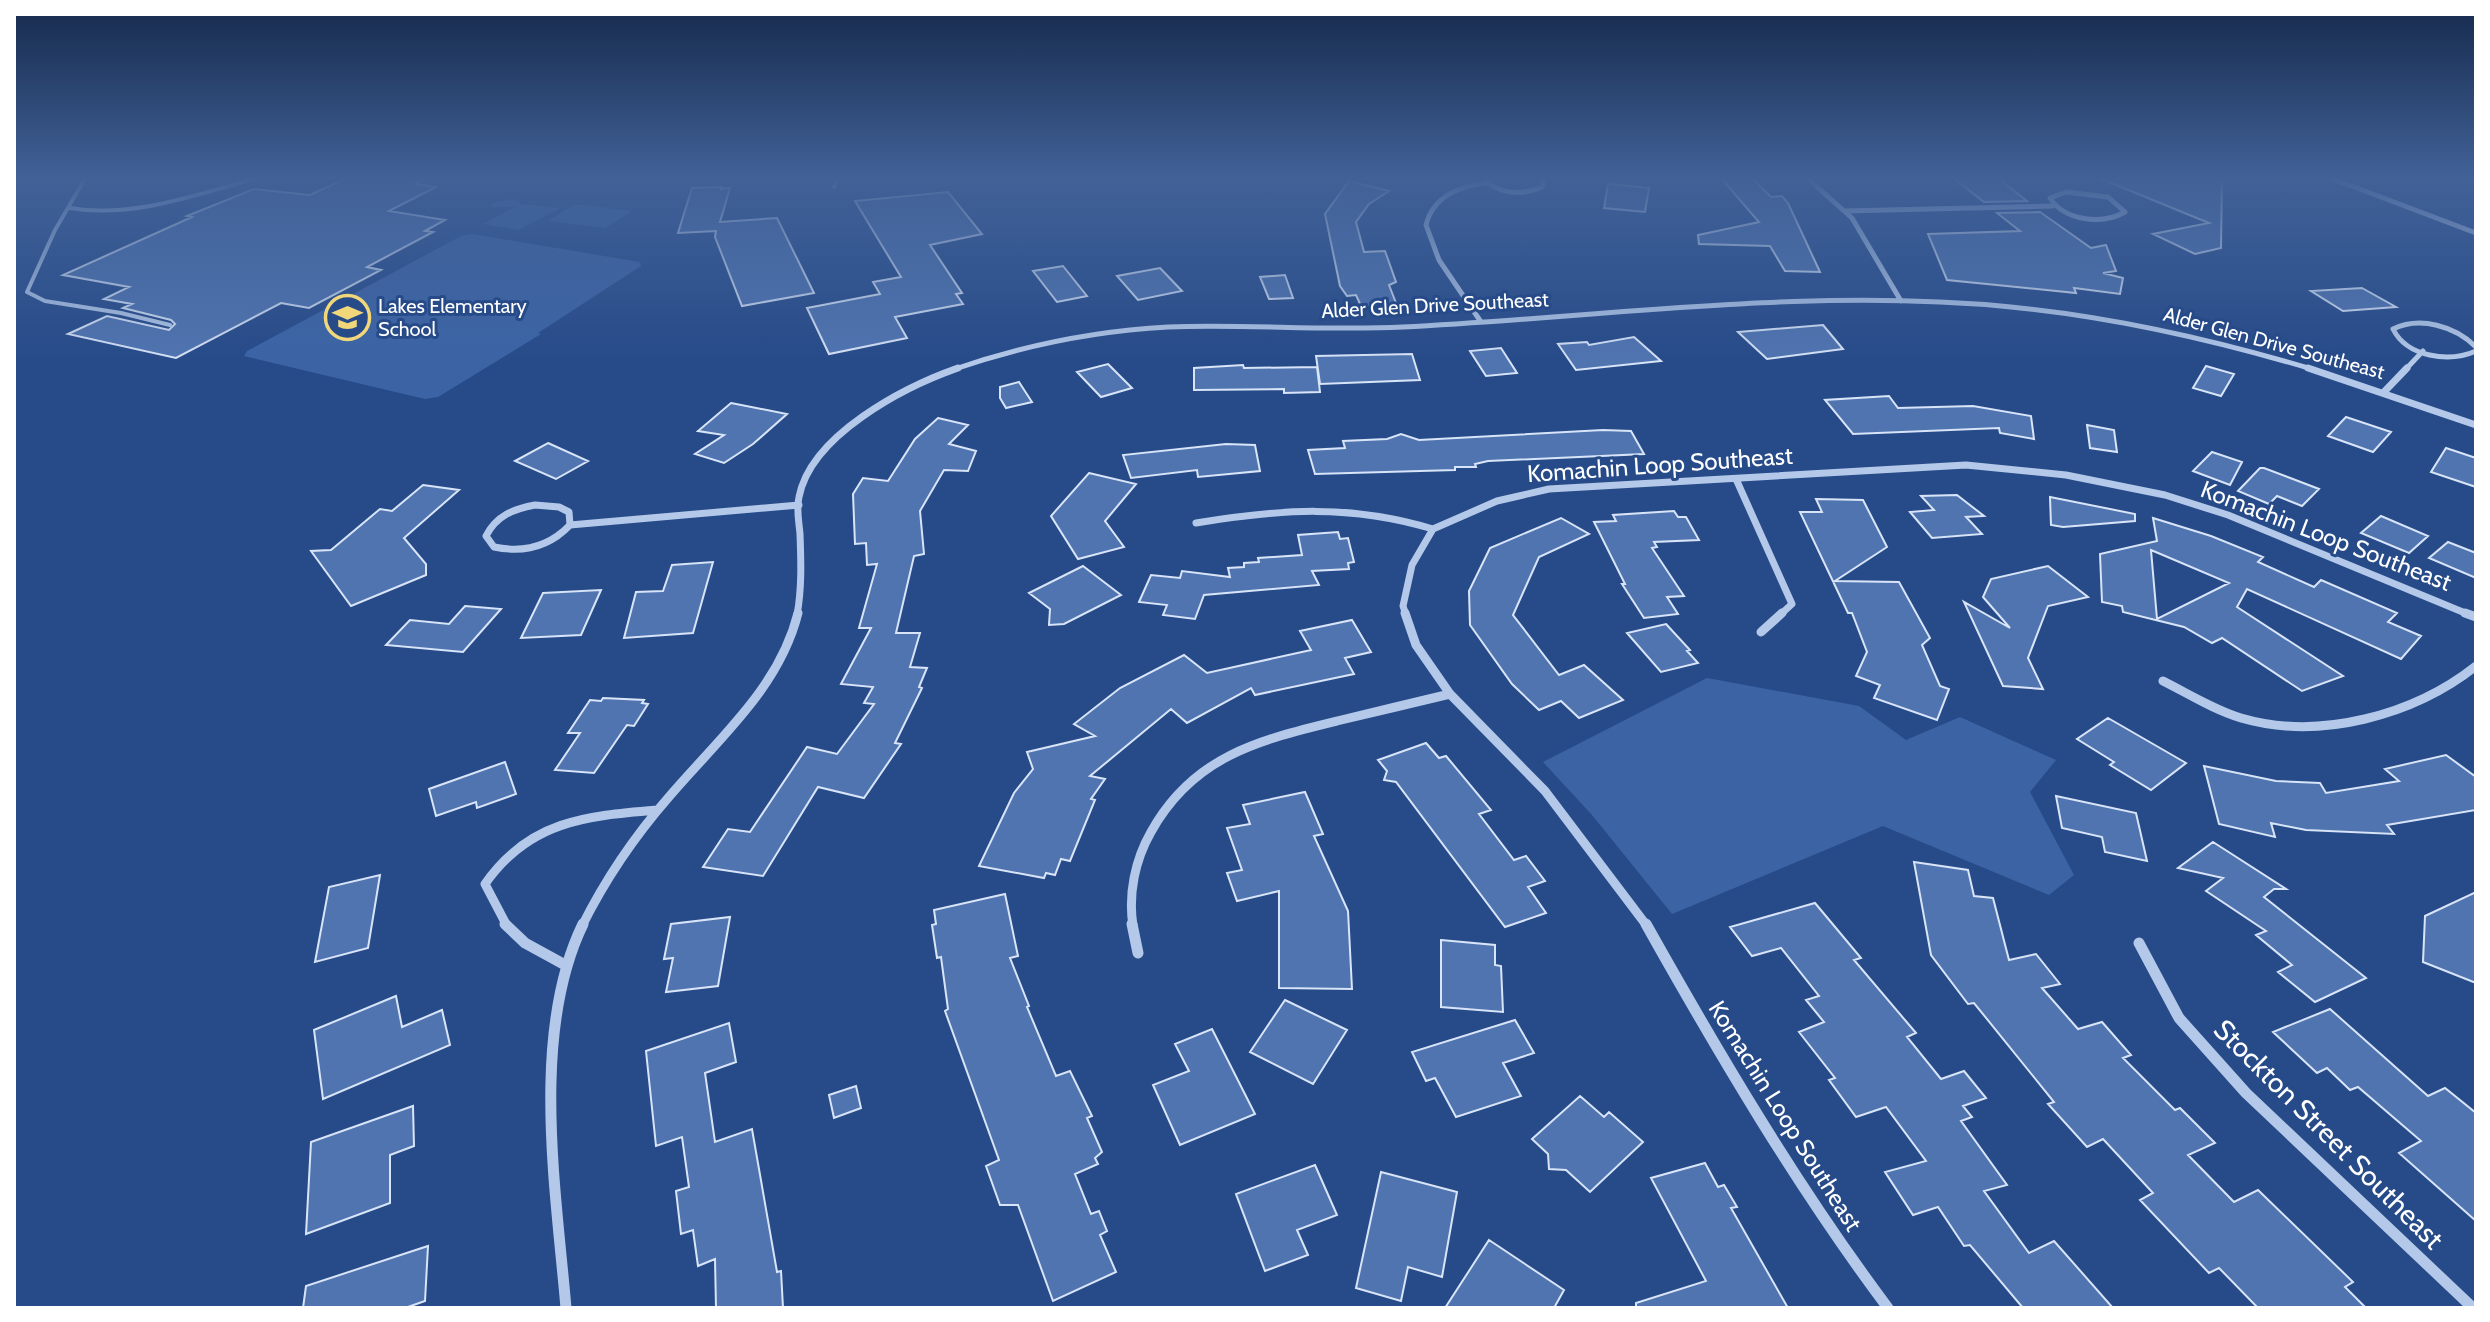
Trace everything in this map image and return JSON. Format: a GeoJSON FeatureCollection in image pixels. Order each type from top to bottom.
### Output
{"type":"FeatureCollection","features":[{"type":"Feature","properties":{"kind":"street"},"geometry":{"type":"LineString","coordinates":[[1429,239],[1442,264],[1481,322]]}},
{"type":"Feature","properties":{"kind":"street"},"geometry":{"type":"LineString","coordinates":[[1864,239],[1901,301]]}},
{"type":"Feature","properties":{"kind":"street","name":"Alder Glen Drive Southeast"},"geometry":{"type":"LineString","coordinates":[[566,1308],[553,1126],[553,1032],[567,966],[620,859],[657,810],[735,724],[773,673],[789,642],[803,599],[799,494],[814,467],[856,420],[921,380],[981,360],[1058,343],[1160,328],[1210,326],[1343,330],[1714,305],[1901,301],[2088,316],[2194,335],[2384,392],[2476,425]]}},
{"type":"Feature","properties":{"kind":"street"},"geometry":{"type":"LineString","coordinates":[[2411,323],[2433,326],[2465,337],[2476,349],[2458,357],[2423,351],[2396,338],[2393,329],[2411,323]]}},
{"type":"Feature","properties":{"kind":"street"},"geometry":{"type":"LineString","coordinates":[[2384,392],[2423,351]]}},
{"type":"Feature","properties":{"kind":"street","name":"Komachin Loop Southeast"},"geometry":{"type":"LineString","coordinates":[[1888,1308],[1843,1248],[1683,990],[1640,914],[1545,791],[1450,694],[1416,645],[1403,606],[1412,565],[1433,529],[1497,501],[1549,489],[1966,465],[2103,481],[2229,515],[2476,617]]}},
{"type":"Feature","properties":{"kind":"street"},"geometry":{"type":"LineString","coordinates":[[1736,479],[1792,604],[1761,632]]}},
{"type":"Feature","properties":{"kind":"street"},"geometry":{"type":"LineString","coordinates":[[570,525],[569,512],[562,508],[553,505],[528,506],[503,515],[494,522],[486,536],[494,547],[517,551],[556,539],[570,525],[635,522],[799,505]]}},
{"type":"Feature","properties":{"kind":"street"},"geometry":{"type":"LineString","coordinates":[[1196,523],[1262,511],[1317,507],[1369,511],[1433,529]]}},
{"type":"Feature","properties":{"kind":"street"},"geometry":{"type":"LineString","coordinates":[[2163,681],[2251,721],[2308,724],[2398,711],[2462,680],[2476,666]]}},
{"type":"Feature","properties":{"kind":"street"},"geometry":{"type":"LineString","coordinates":[[1138,953],[1130,912],[1134,872],[1147,835],[1169,802],[1187,783],[1232,753],[1271,737],[1450,694]]}},
{"type":"Feature","properties":{"kind":"street"},"geometry":{"type":"LineString","coordinates":[[567,966],[512,936],[495,910],[485,884],[496,865],[521,843],[547,827],[589,816],[657,810]]}},
{"type":"Feature","properties":{"kind":"street","name":"Stockton Street Southeast"},"geometry":{"type":"LineString","coordinates":[[2139,943],[2179,1018],[2246,1093],[2473,1308]]}},
{"type":"Feature","properties":{"kind":"lane"},"geometry":{"type":"LineString","coordinates":[[51,239],[27,292],[45,301],[121,313],[170,325]]}},
{"type":"Feature","properties":{"kind":"shaded area"},"geometry":{"type":"Polygon","coordinates":[[[456,239],[500,239],[640,262],[641,266],[538,333],[541,334],[438,397],[425,399],[244,356],[247,351],[456,239]]]}},
{"type":"Feature","properties":{"kind":"shaded area"},"geometry":{"type":"Polygon","coordinates":[[[1707,678],[1859,706],[1906,740],[1960,717],[2056,760],[2030,792],[2074,875],[2049,895],[1883,826],[1672,914],[1592,815],[1543,762],[1707,678]]]}},
{"type":"Feature","properties":{"kind":"building"},"geometry":{"type":"Polygon","coordinates":[[[144,239],[420,239],[367,267],[381,270],[309,308],[281,303],[176,358],[68,334],[107,316],[169,330],[175,324],[171,320],[123,308],[132,304],[104,299],[129,287],[63,275],[144,239]]]}},
{"type":"Feature","properties":{"kind":"building"},"geometry":{"type":"Polygon","coordinates":[[[716,239],[787,239],[814,293],[742,306],[716,239]]]}},
{"type":"Feature","properties":{"kind":"building"},"geometry":{"type":"Polygon","coordinates":[[[878,239],[960,239],[930,245],[962,293],[956,294],[963,304],[895,317],[907,338],[829,354],[807,308],[880,294],[873,282],[901,277],[878,239]]]}},
{"type":"Feature","properties":{"kind":"building"},"geometry":{"type":"Polygon","coordinates":[[[1330,239],[1360,239],[1364,252],[1385,251],[1396,282],[1389,285],[1396,303],[1361,306],[1356,295],[1347,296],[1340,286],[1330,239]]]}},
{"type":"Feature","properties":{"kind":"building"},"geometry":{"type":"Polygon","coordinates":[[[1698,239],[1805,239],[1820,272],[1785,271],[1770,246],[1699,244],[1698,239]]]}},
{"type":"Feature","properties":{"kind":"building"},"geometry":{"type":"Polygon","coordinates":[[[1930,239],[2078,239],[2091,248],[2106,245],[2116,271],[2103,273],[2123,278],[2120,294],[2074,288],[2076,293],[1947,280],[1930,239]]]}},
{"type":"Feature","properties":{"kind":"building"},"geometry":{"type":"Polygon","coordinates":[[[2163,239],[2221,239],[2221,248],[2195,254],[2163,239]]]}},
{"type":"Feature","properties":{"kind":"building"},"geometry":{"type":"Polygon","coordinates":[[[1063,266],[1087,296],[1057,302],[1033,271],[1063,266]]]}},
{"type":"Feature","properties":{"kind":"building"},"geometry":{"type":"Polygon","coordinates":[[[1160,268],[1182,291],[1138,300],[1117,276],[1160,268]]]}},
{"type":"Feature","properties":{"kind":"building"},"geometry":{"type":"Polygon","coordinates":[[[1285,275],[1293,298],[1269,299],[1260,277],[1285,275]]]}},
{"type":"Feature","properties":{"kind":"building"},"geometry":{"type":"Polygon","coordinates":[[[2362,288],[2396,307],[2343,311],[2311,291],[2362,288]]]}},
{"type":"Feature","properties":{"kind":"building"},"geometry":{"type":"Polygon","coordinates":[[[1823,325],[1843,349],[1767,359],[1738,332],[1823,325]]]}},
{"type":"Feature","properties":{"kind":"building"},"geometry":{"type":"Polygon","coordinates":[[[1634,337],[1661,361],[1576,370],[1558,344],[1587,342],[1589,345],[1634,337]]]}},
{"type":"Feature","properties":{"kind":"building"},"geometry":{"type":"Polygon","coordinates":[[[1501,348],[1517,373],[1486,376],[1470,351],[1501,348]]]}},
{"type":"Feature","properties":{"kind":"building"},"geometry":{"type":"Polygon","coordinates":[[[1412,354],[1420,380],[1320,384],[1316,356],[1412,354]]]}},
{"type":"Feature","properties":{"kind":"building"},"geometry":{"type":"Polygon","coordinates":[[[1108,364],[1132,388],[1101,397],[1077,372],[1108,364]]]}},
{"type":"Feature","properties":{"kind":"building"},"geometry":{"type":"Polygon","coordinates":[[[1243,365],[1244,368],[1317,367],[1320,392],[1284,393],[1284,389],[1194,390],[1194,368],[1243,365]]]}},
{"type":"Feature","properties":{"kind":"building"},"geometry":{"type":"Polygon","coordinates":[[[2206,366],[2234,374],[2221,396],[2193,388],[2206,366]]]}},
{"type":"Feature","properties":{"kind":"building"},"geometry":{"type":"Polygon","coordinates":[[[1019,382],[1032,402],[1006,408],[1000,398],[1000,387],[1019,382]]]}},
{"type":"Feature","properties":{"kind":"building"},"geometry":{"type":"Polygon","coordinates":[[[1889,396],[1898,408],[1973,406],[2031,416],[2034,439],[2000,433],[1999,428],[1853,434],[1825,400],[1889,396]]]}},
{"type":"Feature","properties":{"kind":"building"},"geometry":{"type":"Polygon","coordinates":[[[731,403],[787,414],[753,444],[724,463],[695,454],[724,435],[698,431],[731,403]]]}},
{"type":"Feature","properties":{"kind":"building"},"geometry":{"type":"Polygon","coordinates":[[[2346,417],[2391,432],[2373,452],[2328,436],[2346,417]]]}},
{"type":"Feature","properties":{"kind":"building"},"geometry":{"type":"Polygon","coordinates":[[[938,418],[968,425],[949,444],[976,451],[968,471],[944,470],[920,511],[924,554],[914,556],[896,633],[920,633],[910,667],[927,668],[919,687],[922,688],[895,743],[901,744],[864,798],[818,787],[763,876],[703,867],[728,829],[750,832],[807,747],[837,754],[874,704],[864,703],[873,687],[841,684],[871,628],[859,628],[877,564],[867,565],[866,543],[855,544],[853,494],[863,478],[888,481],[915,439],[938,418]]]}},
{"type":"Feature","properties":{"kind":"building"},"geometry":{"type":"Polygon","coordinates":[[[2087,425],[2114,430],[2117,452],[2090,448],[2087,425]]]}},
{"type":"Feature","properties":{"kind":"building"},"geometry":{"type":"Polygon","coordinates":[[[1631,431],[1644,454],[1488,461],[1475,464],[1476,467],[1455,467],[1455,470],[1315,474],[1308,450],[1345,448],[1343,441],[1387,439],[1401,434],[1419,440],[1631,431]]]}},
{"type":"Feature","properties":{"kind":"building"},"geometry":{"type":"Polygon","coordinates":[[[548,443],[588,461],[556,479],[515,461],[548,443]]]}},
{"type":"Feature","properties":{"kind":"building"},"geometry":{"type":"Polygon","coordinates":[[[1226,444],[1255,445],[1260,471],[1198,477],[1197,470],[1131,478],[1123,455],[1226,444]]]}},
{"type":"Feature","properties":{"kind":"building"},"geometry":{"type":"Polygon","coordinates":[[[2446,448],[2476,458],[2476,487],[2431,472],[2446,448]]]}},
{"type":"Feature","properties":{"kind":"building"},"geometry":{"type":"Polygon","coordinates":[[[2212,452],[2242,462],[2230,485],[2193,471],[2212,452]]]}},
{"type":"Feature","properties":{"kind":"building"},"geometry":{"type":"Polygon","coordinates":[[[2260,468],[2319,489],[2302,506],[2277,496],[2269,504],[2238,491],[2260,468]]]}},
{"type":"Feature","properties":{"kind":"building"},"geometry":{"type":"Polygon","coordinates":[[[1089,473],[1136,484],[1105,521],[1124,547],[1078,559],[1051,516],[1089,473]]]}},
{"type":"Feature","properties":{"kind":"building"},"geometry":{"type":"Polygon","coordinates":[[[423,485],[459,490],[404,538],[426,564],[426,575],[351,606],[311,551],[331,550],[380,509],[392,511],[423,485]]]}},
{"type":"Feature","properties":{"kind":"building"},"geometry":{"type":"Polygon","coordinates":[[[1957,495],[1984,516],[1966,517],[1982,534],[1932,538],[1910,512],[1934,510],[1921,496],[1957,495]]]}},
{"type":"Feature","properties":{"kind":"building"},"geometry":{"type":"Polygon","coordinates":[[[2050,497],[2135,514],[2135,521],[2063,527],[2051,525],[2050,497]]]}},
{"type":"Feature","properties":{"kind":"building"},"geometry":{"type":"Polygon","coordinates":[[[1816,499],[1863,500],[1887,547],[1835,581],[1899,582],[1930,638],[1922,645],[1940,686],[1949,689],[1937,720],[1874,698],[1880,685],[1856,676],[1867,652],[1852,613],[1848,613],[1800,512],[1822,512],[1816,499]]]}},
{"type":"Feature","properties":{"kind":"building"},"geometry":{"type":"Polygon","coordinates":[[[1674,511],[1678,517],[1686,517],[1699,540],[1654,542],[1657,547],[1652,548],[1684,596],[1667,597],[1678,614],[1644,618],[1622,584],[1625,584],[1594,522],[1616,521],[1613,515],[1674,511]]]}},
{"type":"Feature","properties":{"kind":"building"},"geometry":{"type":"Polygon","coordinates":[[[2381,516],[2428,536],[2409,553],[2361,533],[2381,516]]]}},
{"type":"Feature","properties":{"kind":"building"},"geometry":{"type":"Polygon","coordinates":[[[1561,518],[1589,534],[1539,557],[1513,615],[1559,675],[1584,665],[1623,700],[1579,718],[1561,701],[1539,710],[1512,684],[1470,625],[1469,591],[1490,548],[1561,518]]]}},
{"type":"Feature","properties":{"kind":"building"},"geometry":{"type":"Polygon","coordinates":[[[2153,518],[2211,536],[2263,557],[2258,562],[2314,587],[2321,580],[2397,613],[2388,622],[2421,636],[2401,659],[2247,589],[2237,607],[2343,676],[2302,691],[2222,638],[2212,643],[2184,627],[2123,612],[2122,606],[2102,602],[2100,554],[2157,541],[2153,518]],[[2151,550],[2157,619],[2229,583],[2151,550]]]}},
{"type":"Feature","properties":{"kind":"building"},"geometry":{"type":"Polygon","coordinates":[[[1338,532],[1340,539],[1348,538],[1354,562],[1348,563],[1349,569],[1312,571],[1319,585],[1204,595],[1195,619],[1163,615],[1167,605],[1139,602],[1151,575],[1180,578],[1182,571],[1230,577],[1228,568],[1259,562],[1258,558],[1302,555],[1298,535],[1338,532]]]}},
{"type":"Feature","properties":{"kind":"building"},"geometry":{"type":"Polygon","coordinates":[[[2448,542],[2476,553],[2476,578],[2429,558],[2448,542]]]}},
{"type":"Feature","properties":{"kind":"building"},"geometry":{"type":"Polygon","coordinates":[[[713,562],[693,633],[624,638],[636,592],[663,591],[672,565],[713,562]]]}},
{"type":"Feature","properties":{"kind":"building"},"geometry":{"type":"Polygon","coordinates":[[[1083,566],[1121,595],[1064,624],[1049,625],[1050,609],[1029,593],[1083,566]]]}},
{"type":"Feature","properties":{"kind":"building"},"geometry":{"type":"Polygon","coordinates":[[[2048,566],[2088,597],[2048,606],[2028,658],[2043,689],[2003,686],[1964,602],[2010,628],[1983,597],[1991,579],[2048,566]]]}},
{"type":"Feature","properties":{"kind":"building"},"geometry":{"type":"Polygon","coordinates":[[[601,590],[581,635],[521,638],[543,593],[601,590]]]}},
{"type":"Feature","properties":{"kind":"building"},"geometry":{"type":"Polygon","coordinates":[[[465,606],[501,609],[463,652],[386,645],[410,620],[449,624],[465,606]]]}},
{"type":"Feature","properties":{"kind":"building"},"geometry":{"type":"Polygon","coordinates":[[[1352,620],[1371,652],[1345,658],[1354,674],[1255,695],[1251,688],[1187,723],[1171,709],[1090,776],[1105,779],[1091,799],[1095,800],[1070,861],[1061,859],[1055,875],[1046,873],[1044,878],[979,866],[1014,793],[1033,769],[1027,752],[1095,736],[1074,724],[1120,688],[1184,655],[1207,673],[1311,650],[1300,631],[1352,620]]]}},
{"type":"Feature","properties":{"kind":"building"},"geometry":{"type":"Polygon","coordinates":[[[1666,624],[1698,663],[1661,672],[1627,633],[1666,624]]]}},
{"type":"Feature","properties":{"kind":"building"},"geometry":{"type":"Polygon","coordinates":[[[603,698],[644,700],[642,703],[648,704],[634,726],[627,725],[594,773],[555,770],[580,733],[568,733],[590,700],[601,701],[603,698]]]}},
{"type":"Feature","properties":{"kind":"building"},"geometry":{"type":"Polygon","coordinates":[[[2108,718],[2186,763],[2151,790],[2110,765],[2114,762],[2077,739],[2108,718]]]}},
{"type":"Feature","properties":{"kind":"building"},"geometry":{"type":"Polygon","coordinates":[[[1426,743],[1439,758],[1446,756],[1491,810],[1479,814],[1514,860],[1526,856],[1545,881],[1528,887],[1546,913],[1505,927],[1396,782],[1384,780],[1387,771],[1378,760],[1426,743]]]}},
{"type":"Feature","properties":{"kind":"building"},"geometry":{"type":"Polygon","coordinates":[[[2446,755],[2476,777],[2476,810],[2387,825],[2394,834],[2306,830],[2271,823],[2275,837],[2219,824],[2204,766],[2276,781],[2320,783],[2326,793],[2399,781],[2385,769],[2446,755]]]}},
{"type":"Feature","properties":{"kind":"building"},"geometry":{"type":"Polygon","coordinates":[[[505,762],[516,794],[477,808],[476,802],[436,816],[429,789],[505,762]]]}},
{"type":"Feature","properties":{"kind":"building"},"geometry":{"type":"Polygon","coordinates":[[[1305,792],[1323,834],[1314,836],[1348,911],[1352,989],[1279,988],[1279,891],[1237,901],[1227,873],[1242,870],[1227,828],[1250,824],[1243,805],[1305,792]]]}},
{"type":"Feature","properties":{"kind":"building"},"geometry":{"type":"Polygon","coordinates":[[[2056,796],[2136,813],[2147,861],[2105,852],[2102,837],[2062,828],[2056,796]]]}},
{"type":"Feature","properties":{"kind":"building"},"geometry":{"type":"Polygon","coordinates":[[[2213,842],[2286,889],[2274,889],[2264,897],[2366,978],[2315,1002],[2278,972],[2292,965],[2256,935],[2266,931],[2206,891],[2223,878],[2178,868],[2213,842]]]}},
{"type":"Feature","properties":{"kind":"building"},"geometry":{"type":"Polygon","coordinates":[[[1914,862],[1968,870],[1974,896],[1993,898],[2009,960],[2036,954],[2060,984],[2042,988],[2078,1029],[2102,1022],[2131,1055],[2123,1058],[2175,1110],[2180,1108],[2215,1143],[2188,1155],[2234,1202],[2258,1190],[2353,1282],[2345,1287],[2366,1308],[2258,1308],[2219,1268],[2209,1273],[2140,1200],[2153,1193],[2103,1139],[2087,1147],[2048,1104],[2054,1102],[1974,1003],[1968,1004],[1931,955],[1914,862]]]}},
{"type":"Feature","properties":{"kind":"building"},"geometry":{"type":"Polygon","coordinates":[[[380,875],[368,948],[315,962],[329,887],[380,875]]]}},
{"type":"Feature","properties":{"kind":"building"},"geometry":{"type":"Polygon","coordinates":[[[2476,892],[2476,983],[2423,962],[2425,916],[2476,892]]]}},
{"type":"Feature","properties":{"kind":"building"},"geometry":{"type":"Polygon","coordinates":[[[1005,894],[1018,956],[1010,958],[1027,1007],[1056,1076],[1070,1071],[1092,1116],[1087,1118],[1102,1152],[1095,1158],[1098,1164],[1075,1174],[1091,1214],[1099,1211],[1107,1231],[1100,1235],[1116,1272],[1053,1301],[1018,1205],[1000,1205],[986,1166],[999,1160],[945,1011],[948,1009],[941,957],[937,958],[932,925],[936,924],[934,910],[1005,894]]]}},
{"type":"Feature","properties":{"kind":"building"},"geometry":{"type":"Polygon","coordinates":[[[1815,903],[1861,958],[1854,960],[1916,1033],[1907,1037],[1941,1079],[1964,1071],[1986,1098],[1963,1106],[1972,1117],[1961,1121],[2007,1185],[1984,1191],[2029,1253],[2054,1241],[2113,1308],[2023,1308],[1970,1245],[1964,1246],[1938,1207],[1913,1215],[1885,1172],[1926,1161],[1886,1107],[1856,1117],[1829,1080],[1835,1078],[1799,1032],[1824,1022],[1806,1000],[1819,996],[1781,948],[1752,956],[1730,927],[1815,903]]]}},
{"type":"Feature","properties":{"kind":"building"},"geometry":{"type":"Polygon","coordinates":[[[730,917],[718,986],[666,992],[673,958],[664,959],[671,924],[730,917]]]}},
{"type":"Feature","properties":{"kind":"building"},"geometry":{"type":"Polygon","coordinates":[[[1441,940],[1495,945],[1495,965],[1501,966],[1503,1012],[1441,1007],[1441,940]]]}},
{"type":"Feature","properties":{"kind":"building"},"geometry":{"type":"Polygon","coordinates":[[[396,996],[402,1027],[442,1010],[450,1045],[323,1099],[314,1030],[396,996]]]}},
{"type":"Feature","properties":{"kind":"building"},"geometry":{"type":"Polygon","coordinates":[[[1285,1000],[1347,1030],[1313,1084],[1250,1052],[1285,1000]]]}},
{"type":"Feature","properties":{"kind":"building"},"geometry":{"type":"Polygon","coordinates":[[[2330,1009],[2428,1096],[2445,1088],[2476,1113],[2476,1221],[2399,1153],[2421,1141],[2358,1087],[2350,1090],[2327,1068],[2317,1073],[2273,1032],[2330,1009]]]}},
{"type":"Feature","properties":{"kind":"building"},"geometry":{"type":"Polygon","coordinates":[[[1515,1020],[1534,1053],[1503,1063],[1521,1096],[1456,1117],[1435,1078],[1426,1081],[1412,1052],[1515,1020]]]}},
{"type":"Feature","properties":{"kind":"building"},"geometry":{"type":"Polygon","coordinates":[[[729,1023],[736,1062],[705,1073],[715,1142],[752,1129],[777,1272],[781,1271],[783,1308],[716,1308],[715,1259],[698,1266],[693,1230],[681,1234],[676,1191],[689,1187],[682,1137],[656,1146],[646,1051],[729,1023]]]}},
{"type":"Feature","properties":{"kind":"building"},"geometry":{"type":"Polygon","coordinates":[[[1212,1029],[1255,1114],[1180,1145],[1153,1085],[1189,1071],[1175,1044],[1212,1029]]]}},
{"type":"Feature","properties":{"kind":"building"},"geometry":{"type":"Polygon","coordinates":[[[856,1086],[861,1108],[834,1118],[829,1095],[856,1086]]]}},
{"type":"Feature","properties":{"kind":"building"},"geometry":{"type":"Polygon","coordinates":[[[1580,1096],[1604,1117],[1609,1112],[1643,1142],[1590,1192],[1566,1170],[1549,1169],[1548,1154],[1532,1139],[1580,1096]]]}},
{"type":"Feature","properties":{"kind":"building"},"geometry":{"type":"Polygon","coordinates":[[[413,1106],[414,1146],[390,1155],[390,1203],[306,1234],[311,1142],[413,1106]]]}},
{"type":"Feature","properties":{"kind":"building"},"geometry":{"type":"Polygon","coordinates":[[[1705,1163],[1718,1187],[1724,1185],[1737,1207],[1731,1208],[1788,1308],[1636,1308],[1636,1303],[1706,1281],[1651,1178],[1705,1163]]]}},
{"type":"Feature","properties":{"kind":"building"},"geometry":{"type":"Polygon","coordinates":[[[1315,1165],[1337,1215],[1297,1230],[1308,1255],[1265,1271],[1236,1194],[1315,1165]]]}},
{"type":"Feature","properties":{"kind":"building"},"geometry":{"type":"Polygon","coordinates":[[[1381,1172],[1457,1192],[1442,1277],[1408,1267],[1401,1301],[1356,1288],[1381,1172]]]}},
{"type":"Feature","properties":{"kind":"building"},"geometry":{"type":"Polygon","coordinates":[[[1489,1240],[1564,1290],[1554,1308],[1445,1308],[1489,1240]]]}},
{"type":"Feature","properties":{"kind":"building"},"geometry":{"type":"Polygon","coordinates":[[[428,1246],[425,1301],[405,1308],[303,1308],[306,1286],[428,1246]]]}},
{"type":"Feature","properties":{"kind":"place","name":"Lakes Elementary School"},"geometry":{"type":"Point","coordinates":[347,318]}}]}
